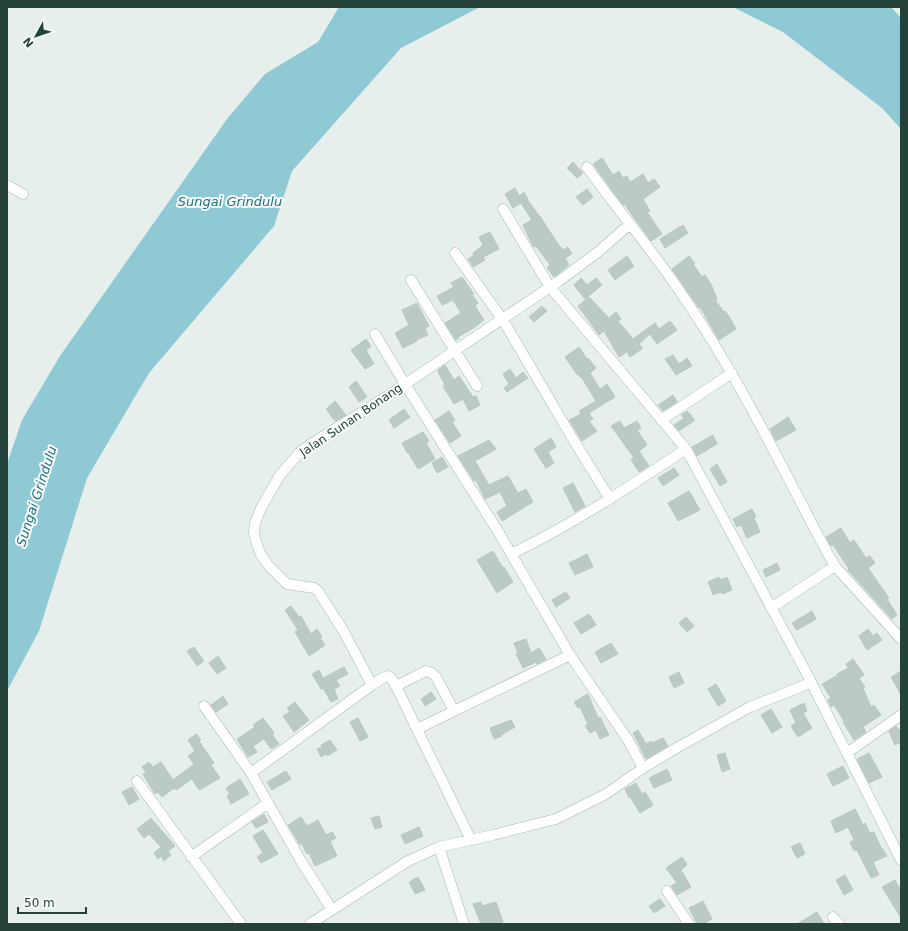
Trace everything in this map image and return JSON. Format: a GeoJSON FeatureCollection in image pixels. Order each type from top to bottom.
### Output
{"type":"FeatureCollection","features":[{"type":"Feature","properties":{"kind":"street"},"geometry":{"type":"LineString","coordinates":[[587,167],[685,299],[732,373],[829,556],[836,566],[901,639]]}},
{"type":"Feature","properties":{"kind":"street"},"geometry":{"type":"LineString","coordinates":[[7,185],[23,194]]}},
{"type":"Feature","properties":{"kind":"street"},"geometry":{"type":"LineString","coordinates":[[503,209],[550,287],[686,449],[807,674],[810,683],[901,860]]}},
{"type":"Feature","properties":{"kind":"street","name":"Jalan Sunan Bonang"},"geometry":{"type":"LineString","coordinates":[[372,686],[344,632],[318,591],[314,588],[308,589],[287,584],[268,565],[260,553],[254,533],[255,523],[261,508],[280,475],[301,451],[405,384],[454,350],[503,320],[598,252],[630,224]]}},
{"type":"Feature","properties":{"kind":"street"},"geometry":{"type":"LineString","coordinates":[[455,252],[503,320],[574,442],[610,499]]}},
{"type":"Feature","properties":{"kind":"street"},"geometry":{"type":"LineString","coordinates":[[411,280],[477,386]]}},
{"type":"Feature","properties":{"kind":"street"},"geometry":{"type":"LineString","coordinates":[[375,334],[511,554],[570,655],[628,740],[643,768]]}},
{"type":"Feature","properties":{"kind":"street"},"geometry":{"type":"LineString","coordinates":[[661,420],[732,373]]}},
{"type":"Feature","properties":{"kind":"street"},"geometry":{"type":"LineString","coordinates":[[511,554],[568,524],[610,499],[686,449]]}},
{"type":"Feature","properties":{"kind":"street"},"geometry":{"type":"LineString","coordinates":[[771,608],[836,566]]}},
{"type":"Feature","properties":{"kind":"street"},"geometry":{"type":"LineString","coordinates":[[417,729],[570,655]]}},
{"type":"Feature","properties":{"kind":"street"},"geometry":{"type":"LineString","coordinates":[[396,686],[426,671],[432,673],[436,677],[454,711]]}},
{"type":"Feature","properties":{"kind":"street"},"geometry":{"type":"LineString","coordinates":[[251,774],[388,676],[396,686],[471,840]]}},
{"type":"Feature","properties":{"kind":"street"},"geometry":{"type":"LineString","coordinates":[[310,924],[408,861],[438,847],[556,819],[606,794],[643,768],[750,707],[810,683]]}},
{"type":"Feature","properties":{"kind":"street"},"geometry":{"type":"LineString","coordinates":[[204,706],[251,774],[301,861],[332,910]]}},
{"type":"Feature","properties":{"kind":"street"},"geometry":{"type":"LineString","coordinates":[[847,753],[901,715]]}},
{"type":"Feature","properties":{"kind":"street"},"geometry":{"type":"LineString","coordinates":[[137,781],[241,924]]}},
{"type":"Feature","properties":{"kind":"street"},"geometry":{"type":"LineString","coordinates":[[191,857],[268,803]]}},
{"type":"Feature","properties":{"kind":"street"},"geometry":{"type":"LineString","coordinates":[[438,847],[464,924]]}},
{"type":"Feature","properties":{"kind":"street"},"geometry":{"type":"LineString","coordinates":[[668,891],[689,924]]}},
{"type":"Feature","properties":{"kind":"water","name":"Sungai Grindulu"},"geometry":{"type":"Polygon","coordinates":[[[339,7],[480,7],[401,48],[292,171],[274,226],[149,373],[87,478],[39,631],[7,691],[7,464],[22,420],[60,356],[227,119],[265,74],[318,42],[339,7]]]}},
{"type":"Feature","properties":{"kind":"water"},"geometry":{"type":"Polygon","coordinates":[[[733,7],[891,7],[901,18],[901,129],[882,108],[783,32],[733,7]]]}},
{"type":"Feature","properties":{"kind":"building"},"geometry":{"type":"Polygon","coordinates":[[[602,158],[613,175],[619,171],[623,178],[627,176],[630,182],[643,174],[648,183],[654,179],[660,187],[643,199],[650,211],[647,212],[662,234],[651,241],[625,204],[623,205],[593,164],[602,158]]]}},
{"type":"Feature","properties":{"kind":"building"},"geometry":{"type":"Polygon","coordinates":[[[573,162],[583,173],[577,178],[567,168],[573,162]]]}},
{"type":"Feature","properties":{"kind":"building"},"geometry":{"type":"Polygon","coordinates":[[[515,188],[519,196],[524,192],[527,199],[563,250],[568,247],[572,254],[565,258],[569,265],[554,277],[547,268],[550,265],[536,246],[533,246],[523,225],[532,220],[521,203],[513,208],[505,194],[515,188]]]}},
{"type":"Feature","properties":{"kind":"building"},"geometry":{"type":"Polygon","coordinates":[[[587,189],[593,197],[583,205],[576,197],[587,189]]]}},
{"type":"Feature","properties":{"kind":"building"},"geometry":{"type":"Polygon","coordinates":[[[683,225],[688,233],[665,248],[660,239],[683,225]]]}},
{"type":"Feature","properties":{"kind":"building"},"geometry":{"type":"Polygon","coordinates":[[[490,232],[499,249],[483,257],[485,260],[473,267],[468,259],[483,245],[479,237],[490,232]]]}},
{"type":"Feature","properties":{"kind":"building"},"geometry":{"type":"Polygon","coordinates":[[[627,256],[634,266],[615,280],[608,270],[627,256]]]}},
{"type":"Feature","properties":{"kind":"building"},"geometry":{"type":"Polygon","coordinates":[[[689,256],[695,263],[693,264],[702,277],[705,275],[711,284],[717,299],[715,300],[724,312],[725,311],[736,329],[719,340],[700,307],[699,308],[672,269],[689,256]]]}},
{"type":"Feature","properties":{"kind":"building"},"geometry":{"type":"Polygon","coordinates":[[[462,277],[474,294],[472,295],[478,303],[475,306],[484,320],[458,337],[459,338],[456,340],[445,323],[461,313],[453,300],[442,305],[437,296],[454,287],[451,283],[462,277]]]}},
{"type":"Feature","properties":{"kind":"building"},"geometry":{"type":"Polygon","coordinates":[[[581,278],[587,285],[596,278],[602,285],[585,299],[574,285],[581,278]]]}},
{"type":"Feature","properties":{"kind":"building"},"geometry":{"type":"Polygon","coordinates":[[[589,297],[609,318],[616,312],[621,319],[618,321],[633,339],[655,323],[659,329],[670,321],[677,330],[657,344],[650,334],[639,344],[643,348],[630,357],[627,352],[619,357],[604,331],[599,335],[578,306],[589,297]]]}},
{"type":"Feature","properties":{"kind":"building"},"geometry":{"type":"Polygon","coordinates":[[[417,303],[429,326],[425,328],[428,335],[403,348],[395,333],[409,325],[402,310],[417,303]]]}},
{"type":"Feature","properties":{"kind":"building"},"geometry":{"type":"Polygon","coordinates":[[[542,306],[547,311],[534,322],[529,317],[542,306]]]}},
{"type":"Feature","properties":{"kind":"building"},"geometry":{"type":"Polygon","coordinates":[[[366,339],[371,346],[366,350],[374,364],[365,369],[351,350],[366,339]]]}},
{"type":"Feature","properties":{"kind":"building"},"geometry":{"type":"Polygon","coordinates":[[[579,347],[587,359],[588,358],[596,368],[590,373],[600,389],[607,384],[615,397],[589,413],[593,419],[589,421],[597,431],[582,441],[569,420],[581,414],[579,411],[596,401],[582,378],[576,373],[565,357],[579,347]]]}},
{"type":"Feature","properties":{"kind":"building"},"geometry":{"type":"Polygon","coordinates":[[[673,355],[679,364],[687,358],[692,366],[676,375],[665,359],[673,355]]]}},
{"type":"Feature","properties":{"kind":"building"},"geometry":{"type":"Polygon","coordinates":[[[445,365],[454,380],[459,376],[473,397],[476,396],[480,405],[469,411],[463,399],[454,404],[443,386],[445,385],[438,372],[438,370],[445,365]]]}},
{"type":"Feature","properties":{"kind":"building"},"geometry":{"type":"Polygon","coordinates":[[[510,369],[516,378],[523,372],[528,378],[507,392],[504,388],[509,384],[503,374],[510,369]]]}},
{"type":"Feature","properties":{"kind":"building"},"geometry":{"type":"Polygon","coordinates":[[[356,381],[367,397],[359,402],[349,387],[356,381]]]}},
{"type":"Feature","properties":{"kind":"building"},"geometry":{"type":"Polygon","coordinates":[[[673,395],[677,402],[663,411],[658,405],[673,395]]]}},
{"type":"Feature","properties":{"kind":"building"},"geometry":{"type":"Polygon","coordinates":[[[335,401],[346,415],[335,421],[326,409],[335,401]]]}},
{"type":"Feature","properties":{"kind":"building"},"geometry":{"type":"Polygon","coordinates":[[[404,409],[410,417],[394,428],[389,420],[404,409]]]}},
{"type":"Feature","properties":{"kind":"building"},"geometry":{"type":"Polygon","coordinates":[[[449,411],[455,420],[452,422],[461,436],[450,443],[435,420],[449,411]]]}},
{"type":"Feature","properties":{"kind":"building"},"geometry":{"type":"Polygon","coordinates":[[[687,411],[695,420],[679,431],[674,425],[684,418],[681,415],[687,411]]]}},
{"type":"Feature","properties":{"kind":"building"},"geometry":{"type":"Polygon","coordinates":[[[788,417],[796,430],[776,441],[770,429],[788,417]]]}},
{"type":"Feature","properties":{"kind":"building"},"geometry":{"type":"Polygon","coordinates":[[[620,421],[624,428],[637,421],[641,428],[637,430],[647,445],[639,451],[649,466],[639,472],[631,460],[634,458],[611,426],[620,421]]]}},
{"type":"Feature","properties":{"kind":"building"},"geometry":{"type":"Polygon","coordinates":[[[423,432],[429,441],[426,443],[435,459],[418,469],[402,443],[423,432]]]}},
{"type":"Feature","properties":{"kind":"building"},"geometry":{"type":"Polygon","coordinates":[[[713,435],[717,444],[697,456],[692,447],[713,435]]]}},
{"type":"Feature","properties":{"kind":"building"},"geometry":{"type":"Polygon","coordinates":[[[551,438],[556,447],[548,452],[554,463],[546,468],[534,449],[551,438]]]}},
{"type":"Feature","properties":{"kind":"building"},"geometry":{"type":"Polygon","coordinates":[[[489,440],[496,449],[475,461],[489,485],[508,476],[518,493],[526,489],[533,502],[502,521],[497,512],[507,506],[500,492],[485,499],[476,480],[474,481],[458,456],[489,440]]]}},
{"type":"Feature","properties":{"kind":"building"},"geometry":{"type":"Polygon","coordinates":[[[442,457],[448,467],[437,473],[432,463],[442,457]]]}},
{"type":"Feature","properties":{"kind":"building"},"geometry":{"type":"Polygon","coordinates":[[[717,464],[727,482],[720,486],[710,469],[717,464]]]}},
{"type":"Feature","properties":{"kind":"building"},"geometry":{"type":"Polygon","coordinates":[[[674,468],[679,475],[663,486],[658,478],[674,468]]]}},
{"type":"Feature","properties":{"kind":"building"},"geometry":{"type":"Polygon","coordinates":[[[573,483],[585,506],[575,512],[563,488],[573,483]]]}},
{"type":"Feature","properties":{"kind":"building"},"geometry":{"type":"Polygon","coordinates":[[[689,491],[700,510],[678,521],[668,503],[689,491]]]}},
{"type":"Feature","properties":{"kind":"building"},"geometry":{"type":"Polygon","coordinates":[[[752,509],[760,532],[747,538],[741,525],[737,527],[733,519],[752,509]]]}},
{"type":"Feature","properties":{"kind":"building"},"geometry":{"type":"Polygon","coordinates":[[[841,528],[850,543],[854,540],[866,558],[870,556],[875,563],[868,568],[889,598],[887,599],[897,615],[892,619],[848,570],[849,569],[833,545],[831,546],[826,537],[841,528]]]}},
{"type":"Feature","properties":{"kind":"building"},"geometry":{"type":"Polygon","coordinates":[[[493,551],[513,582],[497,593],[477,560],[493,551]]]}},
{"type":"Feature","properties":{"kind":"building"},"geometry":{"type":"Polygon","coordinates":[[[587,554],[593,567],[575,575],[569,563],[587,554]]]}},
{"type":"Feature","properties":{"kind":"building"},"geometry":{"type":"Polygon","coordinates":[[[777,563],[780,570],[766,577],[763,570],[777,563]]]}},
{"type":"Feature","properties":{"kind":"building"},"geometry":{"type":"Polygon","coordinates":[[[719,577],[720,580],[727,577],[732,590],[722,594],[721,592],[713,595],[708,582],[719,577]]]}},
{"type":"Feature","properties":{"kind":"building"},"geometry":{"type":"Polygon","coordinates":[[[566,592],[570,598],[556,607],[552,600],[566,592]]]}},
{"type":"Feature","properties":{"kind":"building"},"geometry":{"type":"Polygon","coordinates":[[[291,606],[299,617],[301,616],[311,634],[317,629],[322,637],[320,638],[325,645],[309,656],[295,632],[298,630],[285,610],[291,606]]]}},
{"type":"Feature","properties":{"kind":"building"},"geometry":{"type":"Polygon","coordinates":[[[812,611],[816,619],[797,630],[792,623],[812,611]]]}},
{"type":"Feature","properties":{"kind":"building"},"geometry":{"type":"Polygon","coordinates":[[[589,614],[596,625],[581,634],[574,623],[589,614]]]}},
{"type":"Feature","properties":{"kind":"building"},"geometry":{"type":"Polygon","coordinates":[[[686,617],[694,626],[687,632],[679,623],[686,617]]]}},
{"type":"Feature","properties":{"kind":"building"},"geometry":{"type":"Polygon","coordinates":[[[868,629],[873,636],[877,633],[882,640],[867,650],[859,636],[868,629]]]}},
{"type":"Feature","properties":{"kind":"building"},"geometry":{"type":"Polygon","coordinates":[[[526,639],[531,653],[539,648],[546,659],[537,664],[536,662],[523,668],[516,654],[518,653],[514,643],[526,639]]]}},
{"type":"Feature","properties":{"kind":"building"},"geometry":{"type":"Polygon","coordinates":[[[611,643],[618,654],[601,663],[595,652],[611,643]]]}},
{"type":"Feature","properties":{"kind":"building"},"geometry":{"type":"Polygon","coordinates":[[[194,647],[204,661],[197,666],[187,651],[194,647]]]}},
{"type":"Feature","properties":{"kind":"building"},"geometry":{"type":"Polygon","coordinates":[[[218,656],[226,668],[217,674],[209,663],[218,656]]]}},
{"type":"Feature","properties":{"kind":"building"},"geometry":{"type":"Polygon","coordinates":[[[853,659],[864,675],[859,678],[865,687],[863,688],[871,707],[874,705],[881,715],[863,727],[866,732],[854,740],[834,705],[831,707],[828,700],[831,698],[822,684],[848,668],[846,664],[853,659]]]}},
{"type":"Feature","properties":{"kind":"building"},"geometry":{"type":"Polygon","coordinates":[[[344,667],[348,674],[336,680],[340,686],[334,689],[338,699],[331,702],[323,688],[321,689],[312,674],[319,670],[323,678],[344,667]]]}},
{"type":"Feature","properties":{"kind":"building"},"geometry":{"type":"Polygon","coordinates":[[[901,671],[901,695],[891,677],[901,671]]]}},
{"type":"Feature","properties":{"kind":"building"},"geometry":{"type":"Polygon","coordinates":[[[679,672],[684,683],[674,688],[669,677],[679,672]]]}},
{"type":"Feature","properties":{"kind":"building"},"geometry":{"type":"Polygon","coordinates":[[[716,684],[726,701],[718,706],[708,689],[716,684]]]}},
{"type":"Feature","properties":{"kind":"building"},"geometry":{"type":"Polygon","coordinates":[[[431,692],[436,699],[425,706],[421,699],[431,692]]]}},
{"type":"Feature","properties":{"kind":"building"},"geometry":{"type":"Polygon","coordinates":[[[588,694],[598,718],[600,717],[609,735],[600,739],[596,730],[590,733],[585,726],[588,724],[580,707],[578,708],[574,702],[588,694]]]}},
{"type":"Feature","properties":{"kind":"building"},"geometry":{"type":"Polygon","coordinates":[[[223,696],[228,704],[216,712],[211,705],[223,696]]]}},
{"type":"Feature","properties":{"kind":"building"},"geometry":{"type":"Polygon","coordinates":[[[295,702],[309,720],[294,732],[283,716],[290,712],[287,708],[295,702]]]}},
{"type":"Feature","properties":{"kind":"building"},"geometry":{"type":"Polygon","coordinates":[[[804,703],[807,711],[803,713],[812,728],[798,737],[791,726],[796,723],[790,710],[804,703]]]}},
{"type":"Feature","properties":{"kind":"building"},"geometry":{"type":"Polygon","coordinates":[[[771,709],[782,727],[772,733],[761,715],[771,709]]]}},
{"type":"Feature","properties":{"kind":"building"},"geometry":{"type":"Polygon","coordinates":[[[263,718],[274,733],[272,734],[279,744],[271,749],[264,739],[253,746],[257,752],[248,757],[237,739],[255,727],[253,725],[263,718]]]}},
{"type":"Feature","properties":{"kind":"building"},"geometry":{"type":"Polygon","coordinates":[[[358,718],[368,737],[360,741],[350,722],[358,718]]]}},
{"type":"Feature","properties":{"kind":"building"},"geometry":{"type":"Polygon","coordinates":[[[511,720],[515,727],[501,735],[502,736],[494,739],[490,728],[511,720]]]}},
{"type":"Feature","properties":{"kind":"building"},"geometry":{"type":"Polygon","coordinates":[[[896,726],[899,730],[901,729],[901,742],[895,745],[889,731],[896,726]]]}},
{"type":"Feature","properties":{"kind":"building"},"geometry":{"type":"Polygon","coordinates":[[[638,730],[646,744],[663,738],[668,746],[646,759],[633,733],[638,730]]]}},
{"type":"Feature","properties":{"kind":"building"},"geometry":{"type":"Polygon","coordinates":[[[196,734],[214,763],[211,765],[220,778],[199,790],[192,779],[176,790],[174,788],[162,797],[158,792],[155,794],[143,774],[146,772],[142,767],[149,762],[153,767],[161,762],[173,780],[194,764],[188,756],[195,751],[188,740],[196,734]]]}},
{"type":"Feature","properties":{"kind":"building"},"geometry":{"type":"Polygon","coordinates":[[[330,740],[337,750],[327,756],[326,754],[321,757],[317,749],[322,747],[321,745],[330,740]]]}},
{"type":"Feature","properties":{"kind":"building"},"geometry":{"type":"Polygon","coordinates":[[[725,753],[730,769],[722,772],[717,755],[725,753]]]}},
{"type":"Feature","properties":{"kind":"building"},"geometry":{"type":"Polygon","coordinates":[[[869,753],[882,777],[869,783],[857,759],[869,753]]]}},
{"type":"Feature","properties":{"kind":"building"},"geometry":{"type":"Polygon","coordinates":[[[843,766],[849,778],[833,786],[827,774],[843,766]]]}},
{"type":"Feature","properties":{"kind":"building"},"geometry":{"type":"Polygon","coordinates":[[[667,769],[672,780],[654,788],[649,778],[667,769]]]}},
{"type":"Feature","properties":{"kind":"building"},"geometry":{"type":"Polygon","coordinates":[[[286,771],[291,779],[272,790],[267,782],[286,771]]]}},
{"type":"Feature","properties":{"kind":"building"},"geometry":{"type":"Polygon","coordinates":[[[240,779],[249,794],[231,804],[227,796],[230,794],[226,788],[240,779]]]}},
{"type":"Feature","properties":{"kind":"building"},"geometry":{"type":"Polygon","coordinates":[[[636,783],[642,794],[645,792],[653,805],[640,813],[630,797],[629,798],[625,789],[636,783]]]}},
{"type":"Feature","properties":{"kind":"building"},"geometry":{"type":"Polygon","coordinates":[[[132,787],[139,799],[129,805],[122,792],[132,787]]]}},
{"type":"Feature","properties":{"kind":"building"},"geometry":{"type":"Polygon","coordinates":[[[855,809],[863,825],[865,823],[870,833],[874,832],[881,848],[887,856],[873,862],[879,875],[871,878],[857,850],[854,851],[850,842],[854,840],[848,827],[836,833],[831,821],[855,809]]]}},
{"type":"Feature","properties":{"kind":"building"},"geometry":{"type":"Polygon","coordinates":[[[264,814],[268,822],[256,828],[252,822],[264,814]]]}},
{"type":"Feature","properties":{"kind":"building"},"geometry":{"type":"Polygon","coordinates":[[[379,816],[382,827],[375,829],[371,818],[379,816]]]}},
{"type":"Feature","properties":{"kind":"building"},"geometry":{"type":"Polygon","coordinates":[[[301,817],[307,826],[318,820],[326,835],[332,832],[336,838],[330,841],[337,856],[315,866],[309,853],[307,854],[302,844],[300,845],[288,825],[301,817]]]}},
{"type":"Feature","properties":{"kind":"building"},"geometry":{"type":"Polygon","coordinates":[[[151,818],[175,846],[168,851],[171,855],[164,861],[161,856],[158,859],[154,853],[161,847],[149,834],[144,838],[137,829],[151,818]]]}},
{"type":"Feature","properties":{"kind":"building"},"geometry":{"type":"Polygon","coordinates":[[[419,827],[423,836],[405,844],[401,835],[419,827]]]}},
{"type":"Feature","properties":{"kind":"building"},"geometry":{"type":"Polygon","coordinates":[[[263,830],[278,854],[261,863],[257,857],[263,853],[253,836],[263,830]]]}},
{"type":"Feature","properties":{"kind":"building"},"geometry":{"type":"Polygon","coordinates":[[[800,843],[805,854],[797,858],[791,847],[800,843]]]}},
{"type":"Feature","properties":{"kind":"building"},"geometry":{"type":"Polygon","coordinates":[[[682,857],[687,865],[681,870],[691,887],[677,895],[671,886],[677,883],[666,868],[682,857]]]}},
{"type":"Feature","properties":{"kind":"building"},"geometry":{"type":"Polygon","coordinates":[[[845,875],[853,890],[844,895],[836,880],[845,875]]]}},
{"type":"Feature","properties":{"kind":"building"},"geometry":{"type":"Polygon","coordinates":[[[418,877],[425,890],[415,894],[409,882],[418,877]]]}},
{"type":"Feature","properties":{"kind":"building"},"geometry":{"type":"Polygon","coordinates":[[[895,880],[901,891],[901,918],[882,887],[895,880]]]}},
{"type":"Feature","properties":{"kind":"building"},"geometry":{"type":"Polygon","coordinates":[[[660,899],[665,906],[654,913],[649,906],[660,899]]]}},
{"type":"Feature","properties":{"kind":"building"},"geometry":{"type":"Polygon","coordinates":[[[703,901],[712,919],[703,924],[697,924],[689,908],[703,901]]]}},
{"type":"Feature","properties":{"kind":"building"},"geometry":{"type":"Polygon","coordinates":[[[481,902],[482,906],[496,902],[503,922],[496,924],[481,924],[473,904],[481,902]]]}},
{"type":"Feature","properties":{"kind":"building"},"geometry":{"type":"Polygon","coordinates":[[[817,912],[824,924],[797,924],[817,912]]]}}]}
